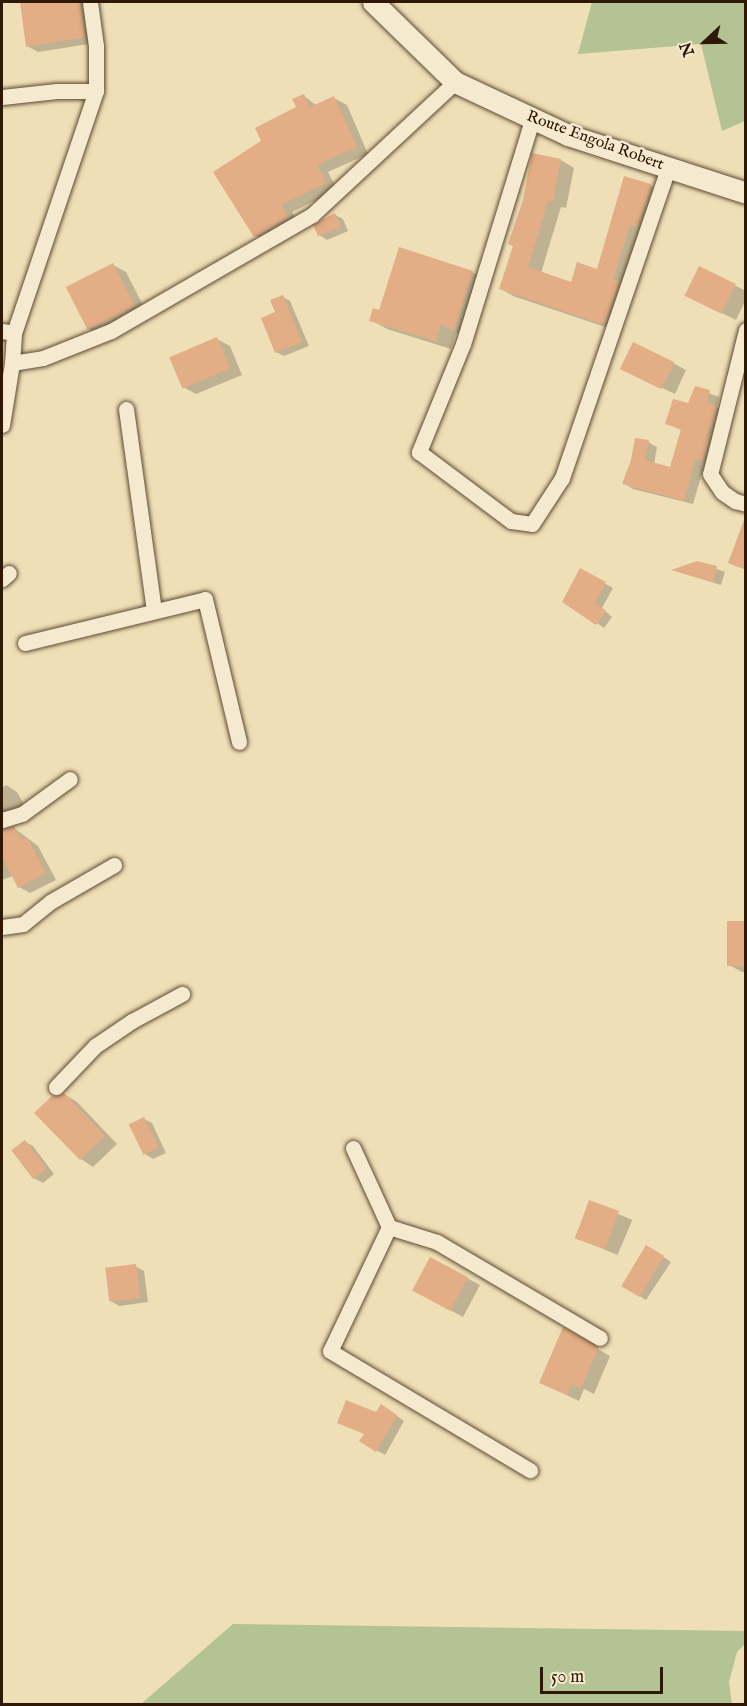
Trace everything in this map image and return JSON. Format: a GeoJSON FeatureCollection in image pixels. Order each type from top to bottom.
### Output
{"type":"FeatureCollection","features":[{"type":"Feature","properties":{"kind":"street"},"geometry":{"type":"LineString","coordinates":[[2,425],[12,363],[8,332],[96,91],[96,46],[90,2]]}},
{"type":"Feature","properties":{"kind":"street","name":"Route Engola Robert"},"geometry":{"type":"LineString","coordinates":[[373,2],[455,82],[568,135],[746,193]]}},
{"type":"Feature","properties":{"kind":"street"},"geometry":{"type":"LineString","coordinates":[[12,363],[43,358],[111,331],[312,215],[455,82]]}},
{"type":"Feature","properties":{"kind":"street"},"geometry":{"type":"LineString","coordinates":[[2,97],[57,91],[96,91]]}},
{"type":"Feature","properties":{"kind":"street"},"geometry":{"type":"LineString","coordinates":[[532,120],[463,344],[419,452],[511,521],[532,524],[562,478],[668,168]]}},
{"type":"Feature","properties":{"kind":"street"},"geometry":{"type":"LineString","coordinates":[[746,330],[710,474],[722,492],[735,501],[746,504]]}},
{"type":"Feature","properties":{"kind":"street"},"geometry":{"type":"LineString","coordinates":[[126,409],[154,611]]}},
{"type":"Feature","properties":{"kind":"street"},"geometry":{"type":"LineString","coordinates":[[24,643],[205,599],[239,742]]}},
{"type":"Feature","properties":{"kind":"street"},"geometry":{"type":"LineString","coordinates":[[2,820],[22,814],[70,779]]}},
{"type":"Feature","properties":{"kind":"street"},"geometry":{"type":"LineString","coordinates":[[2,927],[23,924],[50,902],[114,865]]}},
{"type":"Feature","properties":{"kind":"street"},"geometry":{"type":"LineString","coordinates":[[56,1087],[95,1046],[132,1021],[182,994]]}},
{"type":"Feature","properties":{"kind":"street"},"geometry":{"type":"LineString","coordinates":[[353,1148],[389,1227],[437,1242],[600,1338]]}},
{"type":"Feature","properties":{"kind":"street"},"geometry":{"type":"LineString","coordinates":[[389,1227],[330,1350],[530,1470]]}},
{"type":"Feature","properties":{"kind":"green space"},"geometry":{"type":"Polygon","coordinates":[[[592,2],[745,2],[745,121],[722,131],[701,44],[578,54],[592,2]]]}},
{"type":"Feature","properties":{"kind":"green space"},"geometry":{"type":"Polygon","coordinates":[[[233,1624],[745,1631],[746,1643],[737,1652],[729,1682],[732,1704],[141,1704],[233,1624]]]}},
{"type":"Feature","properties":{"kind":"building"},"geometry":{"type":"Polygon","coordinates":[[[20,2],[79,2],[85,37],[26,47],[20,2]]]}},
{"type":"Feature","properties":{"kind":"building"},"geometry":{"type":"Polygon","coordinates":[[[304,94],[310,107],[334,96],[357,147],[317,165],[326,183],[281,205],[288,217],[254,237],[213,172],[261,141],[255,128],[296,107],[292,99],[304,94]]]}},
{"type":"Feature","properties":{"kind":"building"},"geometry":{"type":"Polygon","coordinates":[[[532,153],[561,159],[553,202],[548,201],[528,267],[571,282],[577,262],[597,269],[624,176],[651,184],[637,227],[630,225],[613,280],[619,282],[604,325],[499,289],[513,246],[508,244],[523,200],[532,153]]]}},
{"type":"Feature","properties":{"kind":"building"},"geometry":{"type":"Polygon","coordinates":[[[335,213],[341,227],[318,236],[313,225],[335,213]]]}},
{"type":"Feature","properties":{"kind":"building"},"geometry":{"type":"Polygon","coordinates":[[[399,247],[473,271],[454,330],[441,325],[436,341],[369,321],[373,308],[379,310],[399,247]]]}},
{"type":"Feature","properties":{"kind":"building"},"geometry":{"type":"Polygon","coordinates":[[[113,263],[135,306],[88,330],[66,287],[113,263]]]}},
{"type":"Feature","properties":{"kind":"building"},"geometry":{"type":"Polygon","coordinates":[[[699,266],[736,284],[721,314],[685,296],[699,266]]]}},
{"type":"Feature","properties":{"kind":"building"},"geometry":{"type":"Polygon","coordinates":[[[283,295],[302,342],[275,353],[261,318],[275,312],[270,300],[283,295]]]}},
{"type":"Feature","properties":{"kind":"building"},"geometry":{"type":"Polygon","coordinates":[[[217,337],[230,368],[182,389],[169,357],[217,337]]]}},
{"type":"Feature","properties":{"kind":"building"},"geometry":{"type":"Polygon","coordinates":[[[633,342],[674,362],[661,389],[620,369],[633,342]]]}},
{"type":"Feature","properties":{"kind":"building"},"geometry":{"type":"Polygon","coordinates":[[[695,386],[710,390],[707,402],[717,406],[706,437],[709,438],[702,461],[695,459],[684,501],[622,484],[631,460],[635,438],[649,440],[645,460],[670,467],[681,429],[665,424],[673,399],[688,403],[695,386]]]}},
{"type":"Feature","properties":{"kind":"building"},"geometry":{"type":"Polygon","coordinates":[[[744,520],[746,520],[746,570],[728,563],[744,520]]]}},
{"type":"Feature","properties":{"kind":"building"},"geometry":{"type":"Polygon","coordinates":[[[697,561],[717,566],[713,582],[671,570],[697,561]]]}},
{"type":"Feature","properties":{"kind":"building"},"geometry":{"type":"Polygon","coordinates":[[[580,568],[606,582],[595,603],[606,611],[596,625],[562,602],[580,568]]]}},
{"type":"Feature","properties":{"kind":"building"},"geometry":{"type":"Polygon","coordinates":[[[14,826],[22,840],[27,837],[46,873],[18,888],[2,857],[2,830],[14,826]]]}},
{"type":"Feature","properties":{"kind":"building"},"geometry":{"type":"Polygon","coordinates":[[[727,921],[746,921],[746,966],[727,966],[727,921]]]}},
{"type":"Feature","properties":{"kind":"building"},"geometry":{"type":"Polygon","coordinates":[[[64,1093],[105,1136],[80,1160],[34,1113],[52,1096],[64,1093]]]}},
{"type":"Feature","properties":{"kind":"building"},"geometry":{"type":"Polygon","coordinates":[[[144,1117],[159,1148],[144,1155],[129,1124],[144,1117]]]}},
{"type":"Feature","properties":{"kind":"building"},"geometry":{"type":"Polygon","coordinates":[[[25,1140],[47,1169],[33,1179],[11,1150],[25,1140]]]}},
{"type":"Feature","properties":{"kind":"building"},"geometry":{"type":"Polygon","coordinates":[[[589,1200],[619,1211],[605,1249],[575,1239],[589,1200]]]}},
{"type":"Feature","properties":{"kind":"building"},"geometry":{"type":"Polygon","coordinates":[[[646,1245],[664,1256],[639,1297],[621,1286],[646,1245]]]}},
{"type":"Feature","properties":{"kind":"building"},"geometry":{"type":"Polygon","coordinates":[[[430,1257],[468,1277],[450,1311],[412,1291],[430,1257]]]}},
{"type":"Feature","properties":{"kind":"building"},"geometry":{"type":"Polygon","coordinates":[[[136,1264],[140,1298],[109,1302],[105,1268],[136,1264]]]}},
{"type":"Feature","properties":{"kind":"building"},"geometry":{"type":"Polygon","coordinates":[[[563,1327],[599,1347],[581,1388],[571,1384],[567,1395],[539,1383],[563,1327]]]}},
{"type":"Feature","properties":{"kind":"building"},"geometry":{"type":"Polygon","coordinates":[[[346,1400],[376,1412],[381,1404],[397,1415],[376,1452],[359,1441],[364,1434],[337,1423],[346,1400]]]}}]}
